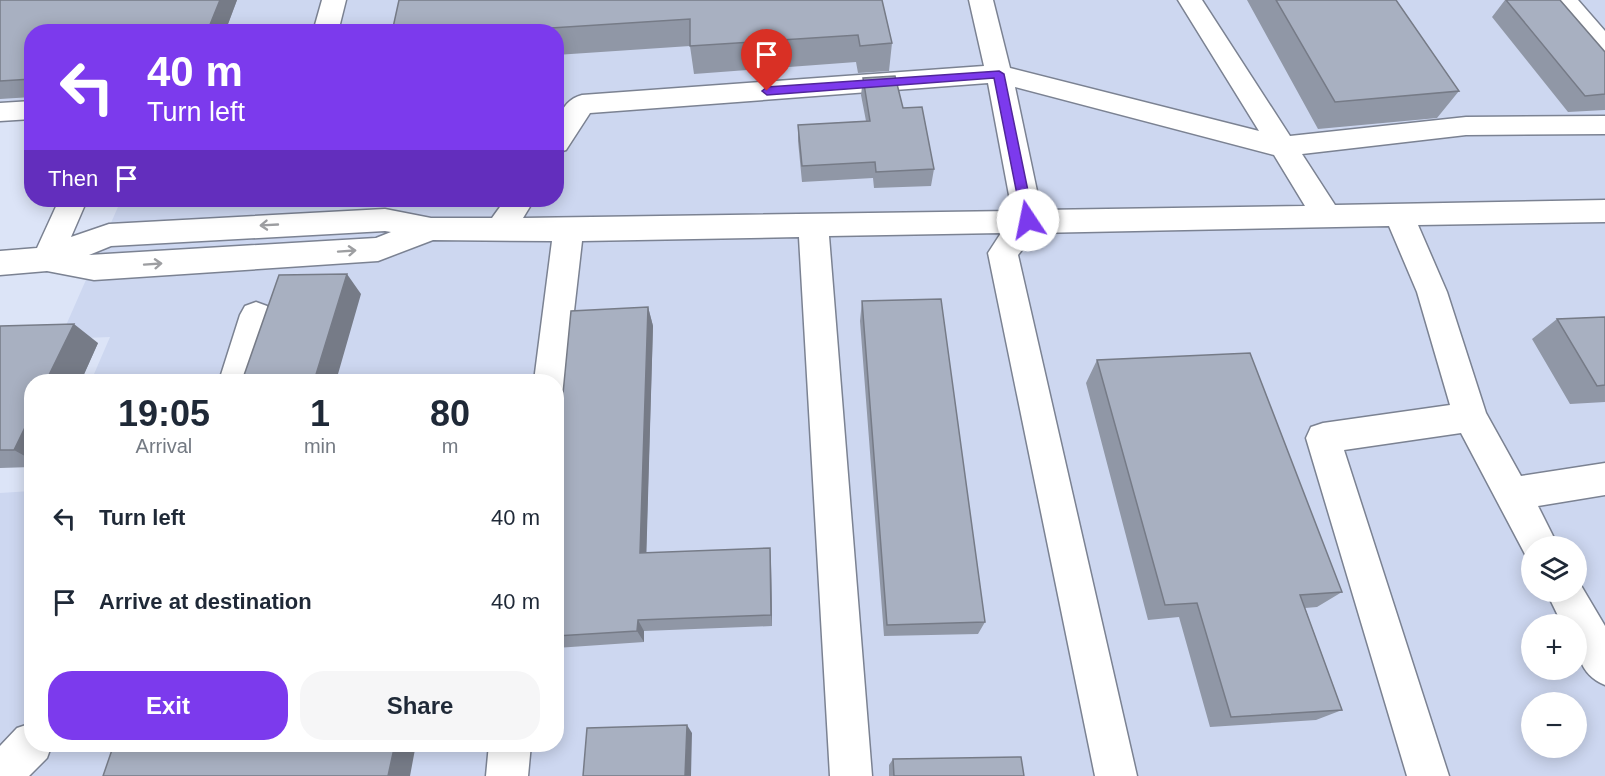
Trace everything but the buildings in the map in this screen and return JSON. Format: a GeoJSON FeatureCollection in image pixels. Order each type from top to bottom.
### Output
{"type":"FeatureCollection","features":[{"type":"Feature","properties":{"kind":"lane"},"geometry":{"type":"LineString","coordinates":[[327,24],[334,0]]}},
{"type":"Feature","properties":{"kind":"lane"},"geometry":{"type":"LineString","coordinates":[[981,0],[999,74],[1028,220],[1003,253],[1116,776]]}},
{"type":"Feature","properties":{"kind":"lane"},"geometry":{"type":"LineString","coordinates":[[1190,0],[1326,215]]}},
{"type":"Feature","properties":{"kind":"lane"},"geometry":{"type":"LineString","coordinates":[[1565,0],[1605,47]]}},
{"type":"Feature","properties":{"kind":"lane"},"geometry":{"type":"LineString","coordinates":[[564,131],[582,104],[999,74],[1282,147],[1460,116],[1605,125]]}},
{"type":"Feature","properties":{"kind":"lane"},"geometry":{"type":"LineString","coordinates":[[0,112],[24,110]]}},
{"type":"Feature","properties":{"kind":"lane"},"geometry":{"type":"LineString","coordinates":[[47,259],[70,207]]}},
{"type":"Feature","properties":{"kind":"lane"},"geometry":{"type":"LineString","coordinates":[[393,207],[431,229]]}},
{"type":"Feature","properties":{"kind":"lane"},"geometry":{"type":"LineString","coordinates":[[500,229],[515,207]]}},
{"type":"Feature","properties":{"kind":"lane"},"geometry":{"type":"LineString","coordinates":[[2,266],[47,259],[94,268],[378,249],[431,229],[568,230],[1605,211]]}},
{"type":"Feature","properties":{"kind":"lane"},"geometry":{"type":"LineString","coordinates":[[1398,214],[1432,291],[1470,417],[1535,536]]}},
{"type":"Feature","properties":{"kind":"lane"},"geometry":{"type":"LineString","coordinates":[[813,224],[851,776]]}},
{"type":"Feature","properties":{"kind":"lane"},"geometry":{"type":"LineString","coordinates":[[551,374],[568,230]]}},
{"type":"Feature","properties":{"kind":"lane"},"geometry":{"type":"LineString","coordinates":[[237,374],[256,315]]}},
{"type":"Feature","properties":{"kind":"lane"},"geometry":{"type":"LineString","coordinates":[[1428,776],[1323,438],[1470,417]]}},
{"type":"Feature","properties":{"kind":"lane"},"geometry":{"type":"LineString","coordinates":[[1512,495],[1605,479]]}},
{"type":"Feature","properties":{"kind":"lane"},"geometry":{"type":"LineString","coordinates":[[1570,602],[1605,665]]}},
{"type":"Feature","properties":{"kind":"lane"},"geometry":{"type":"LineString","coordinates":[[0,776],[24,750]]}},
{"type":"Feature","properties":{"kind":"lane"},"geometry":{"type":"LineString","coordinates":[[507,776],[509,752]]}},
{"type":"Feature","properties":{"kind":"shaded area"},"geometry":{"type":"Polygon","coordinates":[[[55,0],[1605,0],[1605,776],[0,776],[0,493],[24,491],[24,752],[564,752],[564,374],[94,374],[110,337],[60,339],[118,207],[564,207],[564,24],[24,24],[24,103],[0,105],[0,7],[55,0]]]}},
{"type":"Feature","properties":{"kind":"route"},"geometry":{"type":"LineString","coordinates":[[767,91],[999,74],[1028,220]]}}]}
